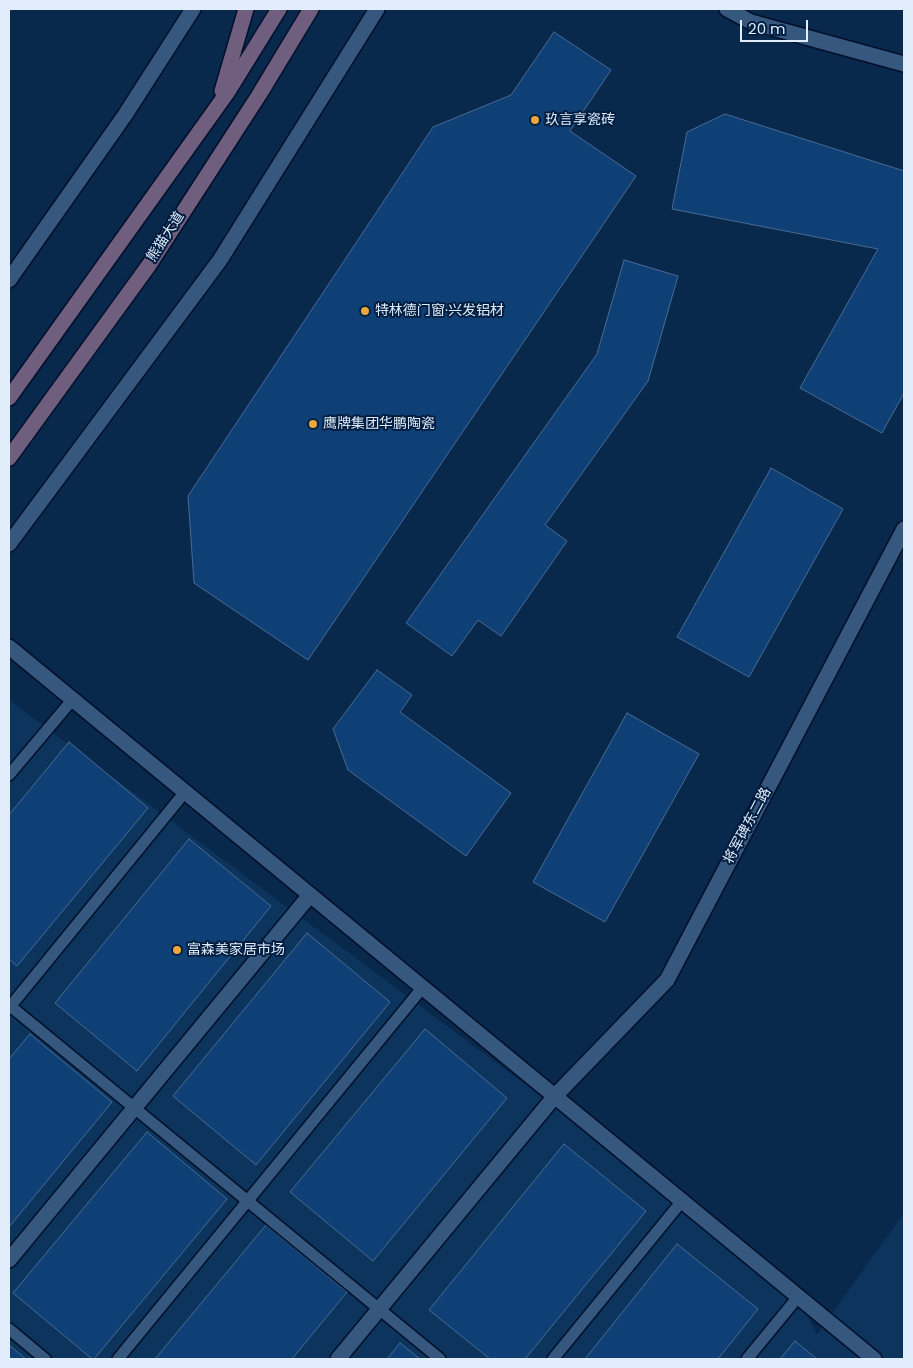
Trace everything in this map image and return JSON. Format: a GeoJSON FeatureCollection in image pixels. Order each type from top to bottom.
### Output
{"type":"FeatureCollection","features":[{"type":"Feature","properties":{"kind":"main road"},"geometry":{"type":"LineString","coordinates":[[218,105],[246,9]]}},
{"type":"Feature","properties":{"kind":"main road"},"geometry":{"type":"LineString","coordinates":[[9,398],[218,105],[279,9]]}},
{"type":"Feature","properties":{"kind":"main road","name":"熊猫大道"},"geometry":{"type":"LineString","coordinates":[[9,458],[149,264],[311,9]]}},
{"type":"Feature","properties":{"kind":"street"},"geometry":{"type":"LineString","coordinates":[[9,280],[125,115],[193,9]]}},
{"type":"Feature","properties":{"kind":"street"},"geometry":{"type":"LineString","coordinates":[[9,544],[220,260],[376,9]]}},
{"type":"Feature","properties":{"kind":"street"},"geometry":{"type":"LineString","coordinates":[[728,9],[751,22],[904,64]]}},
{"type":"Feature","properties":{"kind":"street","name":"将军碑东二路"},"geometry":{"type":"LineString","coordinates":[[338,1359],[555,1096],[667,980],[904,529]]}},
{"type":"Feature","properties":{"kind":"street"},"geometry":{"type":"LineString","coordinates":[[9,646],[874,1359]]}},
{"type":"Feature","properties":{"kind":"street"},"geometry":{"type":"LineString","coordinates":[[9,1260],[310,895]]}},
{"type":"Feature","properties":{"kind":"lane"},"geometry":{"type":"LineString","coordinates":[[9,775],[73,699]]}},
{"type":"Feature","properties":{"kind":"lane"},"geometry":{"type":"LineString","coordinates":[[185,792],[9,1006],[440,1359]]}},
{"type":"Feature","properties":{"kind":"lane"},"geometry":{"type":"LineString","coordinates":[[118,1359],[422,987]]}},
{"type":"Feature","properties":{"kind":"lane"},"geometry":{"type":"LineString","coordinates":[[553,1359],[682,1201]]}},
{"type":"Feature","properties":{"kind":"lane"},"geometry":{"type":"LineString","coordinates":[[746,1359],[798,1296]]}},
{"type":"Feature","properties":{"kind":"lane"},"geometry":{"type":"LineString","coordinates":[[9,1329],[45,1359]]}},
{"type":"Feature","properties":{"kind":"shaded area","name":"富森美家居市场"},"geometry":{"type":"Polygon","coordinates":[[[9,700],[682,1201],[798,1297],[817,1334],[904,1213],[904,1359],[9,1359],[9,700]]]}},
{"type":"Feature","properties":{"kind":"building"},"geometry":{"type":"Polygon","coordinates":[[[554,32],[611,70],[570,131],[636,176],[308,660],[194,583],[188,496],[433,127],[511,95],[554,32]]]}},
{"type":"Feature","properties":{"kind":"building"},"geometry":{"type":"Polygon","coordinates":[[[725,114],[904,171],[904,393],[882,433],[800,388],[878,249],[672,209],[687,132],[725,114]]]}},
{"type":"Feature","properties":{"kind":"building"},"geometry":{"type":"Polygon","coordinates":[[[624,260],[678,276],[648,381],[545,525],[567,541],[501,636],[478,620],[452,656],[406,623],[597,354],[624,260]]]}},
{"type":"Feature","properties":{"kind":"building"},"geometry":{"type":"Polygon","coordinates":[[[771,468],[843,509],[749,677],[677,637],[771,468]]]}},
{"type":"Feature","properties":{"kind":"building"},"geometry":{"type":"Polygon","coordinates":[[[377,670],[412,695],[400,712],[511,793],[466,856],[348,770],[333,729],[377,670]]]}},
{"type":"Feature","properties":{"kind":"building"},"geometry":{"type":"Polygon","coordinates":[[[627,713],[699,754],[605,922],[533,882],[627,713]]]}},
{"type":"Feature","properties":{"kind":"building"},"geometry":{"type":"Polygon","coordinates":[[[69,742],[148,808],[17,966],[9,959],[9,815],[69,742]]]}},
{"type":"Feature","properties":{"kind":"building"},"geometry":{"type":"Polygon","coordinates":[[[189,839],[271,906],[137,1071],[55,1003],[189,839]]]}},
{"type":"Feature","properties":{"kind":"building"},"geometry":{"type":"Polygon","coordinates":[[[307,933],[390,1002],[256,1165],[173,1096],[307,933]]]}},
{"type":"Feature","properties":{"kind":"building"},"geometry":{"type":"Polygon","coordinates":[[[425,1029],[507,1098],[373,1261],[290,1192],[425,1029]]]}},
{"type":"Feature","properties":{"kind":"building"},"geometry":{"type":"Polygon","coordinates":[[[30,1034],[112,1102],[9,1227],[9,1059],[30,1034]]]}},
{"type":"Feature","properties":{"kind":"building"},"geometry":{"type":"Polygon","coordinates":[[[147,1132],[227,1199],[94,1359],[92,1359],[13,1293],[147,1132]]]}},
{"type":"Feature","properties":{"kind":"building"},"geometry":{"type":"Polygon","coordinates":[[[564,1144],[646,1211],[525,1359],[490,1359],[429,1310],[564,1144]]]}},
{"type":"Feature","properties":{"kind":"building"},"geometry":{"type":"Polygon","coordinates":[[[266,1225],[347,1292],[292,1359],[155,1359],[266,1225]]]}},
{"type":"Feature","properties":{"kind":"building"},"geometry":{"type":"Polygon","coordinates":[[[677,1244],[758,1309],[718,1359],[585,1359],[677,1244]]]}},
{"type":"Feature","properties":{"kind":"building"},"geometry":{"type":"Polygon","coordinates":[[[795,1341],[817,1359],[780,1359],[795,1341]]]}},
{"type":"Feature","properties":{"kind":"building"},"geometry":{"type":"Polygon","coordinates":[[[400,1343],[420,1359],[387,1359],[400,1343]]]}},
{"type":"Feature","properties":{"kind":"building"},"geometry":{"type":"Polygon","coordinates":[[[9,1345],[26,1359],[9,1359],[9,1345]]]}},
{"type":"Feature","properties":{"kind":"place","name":"玖言享瓷砖"},"geometry":{"type":"Point","coordinates":[535,120]}},
{"type":"Feature","properties":{"kind":"place","name":"特林德门窗·兴发铝材"},"geometry":{"type":"Point","coordinates":[365,311]}},
{"type":"Feature","properties":{"kind":"place","name":"鹰牌集团华鹏陶瓷"},"geometry":{"type":"Point","coordinates":[313,424]}},
{"type":"Feature","properties":{"kind":"place","name":"富森美家居市场"},"geometry":{"type":"Point","coordinates":[177,950]}}]}
